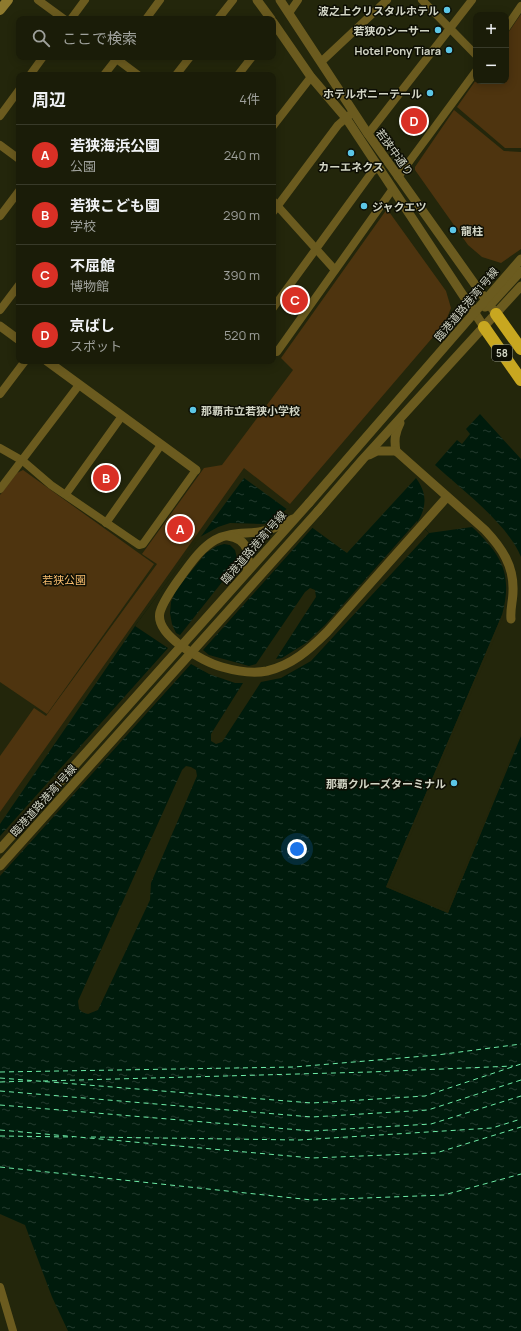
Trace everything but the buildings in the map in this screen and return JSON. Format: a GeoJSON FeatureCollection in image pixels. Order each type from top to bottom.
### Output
{"type":"FeatureCollection","features":[{"type":"Feature","properties":{"kind":"highway","name":"58"},"geometry":{"type":"LineString","coordinates":[[491,306],[521,349]]}},
{"type":"Feature","properties":{"kind":"highway","name":"58"},"geometry":{"type":"LineString","coordinates":[[484,327],[521,380]]}},
{"type":"Feature","properties":{"kind":"main road"},"geometry":{"type":"LineString","coordinates":[[0,10],[8,0]]}},
{"type":"Feature","properties":{"kind":"street"},"geometry":{"type":"LineString","coordinates":[[38,0],[60,16]]}},
{"type":"Feature","properties":{"kind":"street"},"geometry":{"type":"LineString","coordinates":[[73,16],[85,0]]}},
{"type":"Feature","properties":{"kind":"street"},"geometry":{"type":"LineString","coordinates":[[148,16],[160,0]]}},
{"type":"Feature","properties":{"kind":"street"},"geometry":{"type":"LineString","coordinates":[[220,16],[232,0]]}},
{"type":"Feature","properties":{"kind":"street","name":"若狭中通り"},"geometry":{"type":"LineString","coordinates":[[257,0],[268,16]]}},
{"type":"Feature","properties":{"kind":"street","name":"若狭中通り"},"geometry":{"type":"LineString","coordinates":[[280,0],[321,62],[349,115],[392,190],[484,327]]}},
{"type":"Feature","properties":{"kind":"street"},"geometry":{"type":"LineString","coordinates":[[289,13],[298,0]]}},
{"type":"Feature","properties":{"kind":"street"},"geometry":{"type":"LineString","coordinates":[[321,62],[387,0]]}},
{"type":"Feature","properties":{"kind":"street"},"geometry":{"type":"LineString","coordinates":[[422,0],[473,52]]}},
{"type":"Feature","properties":{"kind":"street"},"geometry":{"type":"LineString","coordinates":[[368,134],[472,0]]}},
{"type":"Feature","properties":{"kind":"street"},"geometry":{"type":"LineString","coordinates":[[509,24],[521,6]]}},
{"type":"Feature","properties":{"kind":"street","name":"若狭中通り"},"geometry":{"type":"LineString","coordinates":[[276,28],[311,76],[368,134],[491,306]]}},
{"type":"Feature","properties":{"kind":"street"},"geometry":{"type":"LineString","coordinates":[[32,72],[41,60]]}},
{"type":"Feature","properties":{"kind":"street"},"geometry":{"type":"LineString","coordinates":[[106,72],[115,60]]}},
{"type":"Feature","properties":{"kind":"street"},"geometry":{"type":"LineString","coordinates":[[119,60],[134,72]]}},
{"type":"Feature","properties":{"kind":"street"},"geometry":{"type":"LineString","coordinates":[[178,72],[188,60]]}},
{"type":"Feature","properties":{"kind":"street"},"geometry":{"type":"LineString","coordinates":[[240,72],[250,60]]}},
{"type":"Feature","properties":{"kind":"street"},"geometry":{"type":"LineString","coordinates":[[398,177],[473,75]]}},
{"type":"Feature","properties":{"kind":"street"},"geometry":{"type":"LineString","coordinates":[[276,122],[311,76]]}},
{"type":"Feature","properties":{"kind":"street"},"geometry":{"type":"LineString","coordinates":[[0,116],[16,94]]}},
{"type":"Feature","properties":{"kind":"street"},"geometry":{"type":"LineString","coordinates":[[276,203],[338,125],[349,115]]}},
{"type":"Feature","properties":{"kind":"street"},"geometry":{"type":"LineString","coordinates":[[0,145],[16,157]]}},
{"type":"Feature","properties":{"kind":"street"},"geometry":{"type":"LineString","coordinates":[[276,304],[372,172],[378,167]]}},
{"type":"Feature","properties":{"kind":"street"},"geometry":{"type":"LineString","coordinates":[[276,352],[392,190]]}},
{"type":"Feature","properties":{"kind":"street"},"geometry":{"type":"LineString","coordinates":[[0,216],[16,195]]}},
{"type":"Feature","properties":{"kind":"street"},"geometry":{"type":"LineString","coordinates":[[276,208],[335,270]]}},
{"type":"Feature","properties":{"kind":"street","name":"臨港道路港湾1号線"},"geometry":{"type":"LineString","coordinates":[[0,866],[318,511],[362,459],[484,327],[491,306],[521,259]]}},
{"type":"Feature","properties":{"kind":"street"},"geometry":{"type":"LineString","coordinates":[[475,313],[491,306],[521,271]]}},
{"type":"Feature","properties":{"kind":"street","name":"臨港道路港湾1号線"},"geometry":{"type":"LineString","coordinates":[[491,306],[521,286]]}},
{"type":"Feature","properties":{"kind":"street"},"geometry":{"type":"LineString","coordinates":[[0,310],[16,289]]}},
{"type":"Feature","properties":{"kind":"street","name":"臨港道路港湾1号線"},"geometry":{"type":"LineString","coordinates":[[0,849],[475,313]]}},
{"type":"Feature","properties":{"kind":"street"},"geometry":{"type":"LineString","coordinates":[[0,326],[16,338]]}},
{"type":"Feature","properties":{"kind":"street"},"geometry":{"type":"LineString","coordinates":[[0,394],[23,364]]}},
{"type":"Feature","properties":{"kind":"street"},"geometry":{"type":"LineString","coordinates":[[0,448],[23,461],[106,523],[139,545],[143,544],[196,470],[51,364]]}},
{"type":"Feature","properties":{"kind":"street"},"geometry":{"type":"LineString","coordinates":[[0,489],[23,461],[79,385]]}},
{"type":"Feature","properties":{"kind":"street"},"geometry":{"type":"LineString","coordinates":[[404,415],[396,431],[394,441],[396,451],[485,530],[497,543],[507,558],[513,584],[510,608],[511,619]]}},
{"type":"Feature","properties":{"kind":"street"},"geometry":{"type":"LineString","coordinates":[[66,494],[122,416]]}},
{"type":"Feature","properties":{"kind":"street"},"geometry":{"type":"LineString","coordinates":[[106,523],[161,445]]}},
{"type":"Feature","properties":{"kind":"street"},"geometry":{"type":"LineString","coordinates":[[362,459],[377,451],[396,451]]}},
{"type":"Feature","properties":{"kind":"street"},"geometry":{"type":"LineString","coordinates":[[293,519],[265,531],[225,536],[215,540],[203,549],[170,593],[160,612],[160,622],[164,630],[172,639],[203,659],[221,667],[246,673],[266,671],[283,666],[311,648],[447,497]]}},
{"type":"Feature","properties":{"kind":"street"},"geometry":{"type":"LineString","coordinates":[[225,536],[240,540],[247,548],[249,560],[247,572]]}},
{"type":"Feature","properties":{"kind":"street"},"geometry":{"type":"LineString","coordinates":[[0,1287],[13,1331]]}},
{"type":"Feature","properties":{"kind":"green space"},"geometry":{"type":"Polygon","coordinates":[[[521,14],[521,148],[505,148],[457,107],[473,84],[509,84],[509,32],[521,14]]]}},
{"type":"Feature","properties":{"kind":"green space"},"geometry":{"type":"Polygon","coordinates":[[[454,110],[504,151],[521,152],[521,249],[501,263],[482,257],[468,245],[415,170],[415,167],[454,110]]]}},
{"type":"Feature","properties":{"kind":"green space"},"geometry":{"type":"Polygon","coordinates":[[[387,209],[446,291],[451,308],[445,323],[290,504],[244,468],[0,812],[0,756],[34,708],[46,716],[157,564],[142,554],[204,468],[222,465],[293,370],[281,358],[387,209]]]}},
{"type":"Feature","properties":{"kind":"green space","name":"若狭公園"},"geometry":{"type":"Polygon","coordinates":[[[23,470],[154,564],[47,714],[0,682],[0,495],[17,473],[23,470]]]}},
{"type":"Feature","properties":{"kind":"water"},"geometry":{"type":"Polygon","coordinates":[[[480,414],[521,459],[521,557],[506,532],[495,520],[471,496],[435,465],[457,440],[462,444],[470,434],[466,429],[480,414]]]}},
{"type":"Feature","properties":{"kind":"water"},"geometry":{"type":"Polygon","coordinates":[[[244,478],[347,553],[416,478],[424,494],[423,510],[418,521],[429,533],[472,527],[498,556],[502,566],[506,588],[502,615],[386,887],[448,913],[521,736],[521,1331],[68,1331],[52,1297],[25,1225],[0,1214],[0,824],[135,626],[244,478]]]}},
{"type":"Feature","properties":{"kind":"pier"},"geometry":{"type":"Polygon","coordinates":[[[288,508],[314,526],[203,650],[209,655],[249,666],[256,664],[305,592],[310,588],[315,590],[316,597],[276,659],[282,658],[306,643],[325,625],[417,521],[429,533],[311,661],[281,678],[261,682],[222,742],[216,744],[211,741],[211,734],[243,683],[235,683],[209,674],[191,664],[0,876],[0,836],[168,648],[135,626],[200,537],[218,527],[230,523],[264,524],[288,508]],[[224,544],[217,546],[206,553],[176,590],[171,602],[170,613],[172,624],[176,633],[180,635],[238,562],[235,550],[230,545],[224,544]]]}},
{"type":"Feature","properties":{"kind":"pier"},"geometry":{"type":"Polygon","coordinates":[[[502,615],[504,616],[389,886],[447,910],[521,734],[448,913],[386,887],[502,615]]]}},
{"type":"Feature","properties":{"kind":"pier"},"geometry":{"type":"Polygon","coordinates":[[[186,766],[196,770],[197,776],[151,883],[150,900],[98,1010],[88,1014],[82,1012],[79,1009],[78,1001],[182,770],[186,766]]]}},
{"type":"Feature","properties":{"kind":"ferry route"},"geometry":{"type":"LineString","coordinates":[[0,1072],[294,1067],[437,1055],[521,1044]]}},
{"type":"Feature","properties":{"kind":"ferry route"},"geometry":{"type":"LineString","coordinates":[[0,1078],[312,1103],[425,1096],[521,1064]]}},
{"type":"Feature","properties":{"kind":"ferry route"},"geometry":{"type":"LineString","coordinates":[[43,1081],[370,1072],[513,1066]]}},
{"type":"Feature","properties":{"kind":"ferry route"},"geometry":{"type":"LineString","coordinates":[[0,1091],[312,1117],[428,1110],[521,1080]]}},
{"type":"Feature","properties":{"kind":"ferry route"},"geometry":{"type":"LineString","coordinates":[[0,1082],[31,1081]]}},
{"type":"Feature","properties":{"kind":"ferry route"},"geometry":{"type":"LineString","coordinates":[[0,1105],[312,1131],[431,1124],[521,1096]]}},
{"type":"Feature","properties":{"kind":"ferry route"},"geometry":{"type":"LineString","coordinates":[[91,1137],[299,1140],[492,1128],[521,1119]]}},
{"type":"Feature","properties":{"kind":"ferry route"},"geometry":{"type":"LineString","coordinates":[[0,1130],[312,1158],[436,1153],[521,1127]]}},
{"type":"Feature","properties":{"kind":"ferry route"},"geometry":{"type":"LineString","coordinates":[[0,1136],[73,1137]]}},
{"type":"Feature","properties":{"kind":"ferry route"},"geometry":{"type":"LineString","coordinates":[[0,1167],[312,1200],[444,1195],[521,1174]]}},
{"type":"Feature","properties":{"kind":"place","name":"波之上クリスタルホテル"},"geometry":{"type":"Point","coordinates":[447,10]}},
{"type":"Feature","properties":{"kind":"place","name":"若狭のシーサー"},"geometry":{"type":"Point","coordinates":[438,30]}},
{"type":"Feature","properties":{"kind":"place","name":"Hotel Pony Tiara"},"geometry":{"type":"Point","coordinates":[449,50]}},
{"type":"Feature","properties":{"kind":"place","name":"ホテルポニーテール"},"geometry":{"type":"Point","coordinates":[430,93]}},
{"type":"Feature","properties":{"kind":"place","name":"京ばし"},"geometry":{"type":"Point","coordinates":[414,121]}},
{"type":"Feature","properties":{"kind":"place","name":"カーエネクス"},"geometry":{"type":"Point","coordinates":[351,153]}},
{"type":"Feature","properties":{"kind":"place","name":"ジャクエツ"},"geometry":{"type":"Point","coordinates":[364,206]}},
{"type":"Feature","properties":{"kind":"place","name":"龍柱"},"geometry":{"type":"Point","coordinates":[453,230]}},
{"type":"Feature","properties":{"kind":"place","name":"不屈館"},"geometry":{"type":"Point","coordinates":[295,300]}},
{"type":"Feature","properties":{"kind":"place","name":"那覇市立若狭小学校"},"geometry":{"type":"Point","coordinates":[193,410]}},
{"type":"Feature","properties":{"kind":"place","name":"若狭こども園"},"geometry":{"type":"Point","coordinates":[106,478]}},
{"type":"Feature","properties":{"kind":"place","name":"若狭海浜公園"},"geometry":{"type":"Point","coordinates":[180,529]}},
{"type":"Feature","properties":{"kind":"place","name":"那覇クルーズターミナル"},"geometry":{"type":"Point","coordinates":[454,783]}}]}
